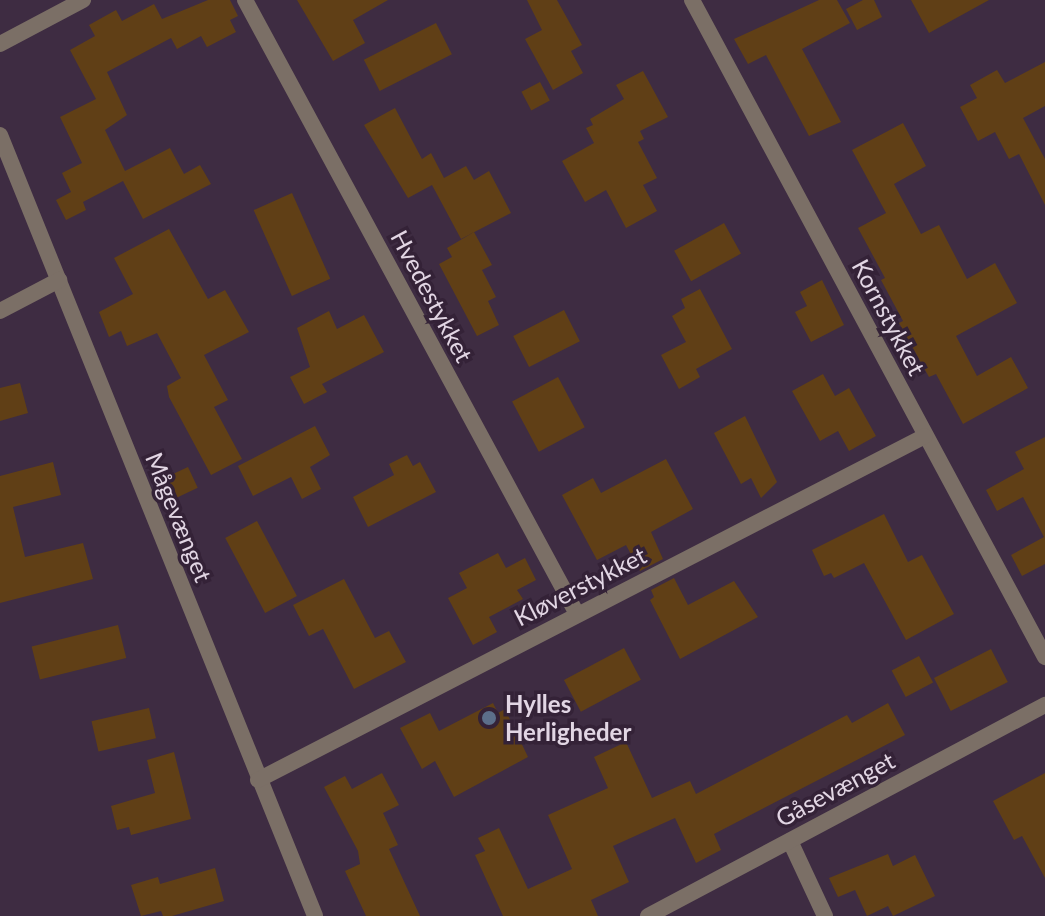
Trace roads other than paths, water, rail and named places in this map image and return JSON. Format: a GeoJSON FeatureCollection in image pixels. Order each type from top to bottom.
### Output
{"type":"FeatureCollection","features":[{"type":"Feature","properties":{"kind":"street"},"geometry":{"type":"LineString","coordinates":[[0,44],[83,0]]}},
{"type":"Feature","properties":{"kind":"street","name":"Hvedestykket"},"geometry":{"type":"LineString","coordinates":[[245,0],[577,614]]}},
{"type":"Feature","properties":{"kind":"street","name":"Kornstykket"},"geometry":{"type":"LineString","coordinates":[[692,0],[1045,657]]}},
{"type":"Feature","properties":{"kind":"street","name":"Mågevænget"},"geometry":{"type":"LineString","coordinates":[[0,135],[315,916]]}},
{"type":"Feature","properties":{"kind":"street"},"geometry":{"type":"LineString","coordinates":[[0,311],[59,280]]}},
{"type":"Feature","properties":{"kind":"street","name":"Kløverstykket"},"geometry":{"type":"LineString","coordinates":[[258,780],[925,436]]}},
{"type":"Feature","properties":{"kind":"street","name":"Gåsevænget"},"geometry":{"type":"LineString","coordinates":[[648,916],[1045,705]]}},
{"type":"Feature","properties":{"kind":"street"},"geometry":{"type":"LineString","coordinates":[[790,841],[825,916]]}},
{"type":"Feature","properties":{"kind":"place","name":"Hylles Herligheder"},"geometry":{"type":"Point","coordinates":[489,718]}}]}
